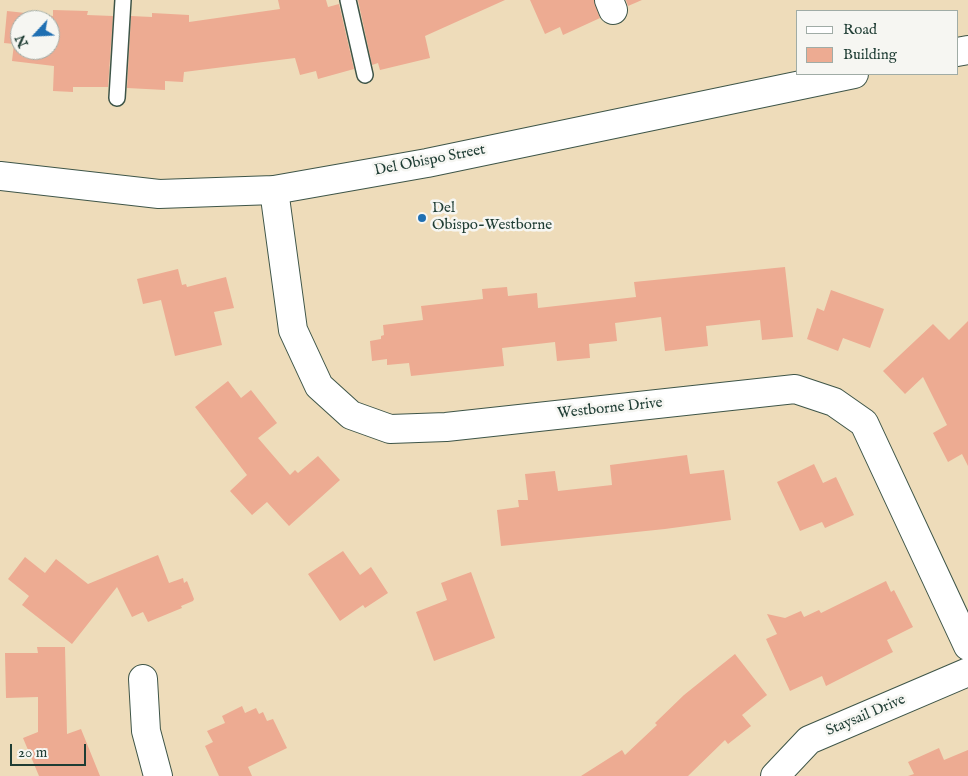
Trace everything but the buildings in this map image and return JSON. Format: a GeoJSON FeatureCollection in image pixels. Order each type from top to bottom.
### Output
{"type":"FeatureCollection","features":[{"type":"Feature","properties":{"kind":"street","name":"Del Obispo Street"},"geometry":{"type":"LineString","coordinates":[[0,176],[159,194],[274,190],[427,163],[849,75]]}},
{"type":"Feature","properties":{"kind":"street","name":"Westborne Drive"},"geometry":{"type":"LineString","coordinates":[[274,190],[293,330],[319,386],[351,415],[390,429],[446,427],[795,389],[834,402],[864,423],[968,646]]}},
{"type":"Feature","properties":{"kind":"street","name":"Staysail Drive"},"geometry":{"type":"LineString","coordinates":[[775,776],[809,740],[968,672]]}},
{"type":"Feature","properties":{"kind":"street"},"geometry":{"type":"LineString","coordinates":[[143,679],[146,732],[158,776]]}},
{"type":"Feature","properties":{"kind":"lane"},"geometry":{"type":"LineString","coordinates":[[117,98],[123,0]]}},
{"type":"Feature","properties":{"kind":"lane"},"geometry":{"type":"LineString","coordinates":[[348,0],[365,75]]}},
{"type":"Feature","properties":{"kind":"place","name":"Del Obispo-Westborne"},"geometry":{"type":"Point","coordinates":[422,218]}}]}
